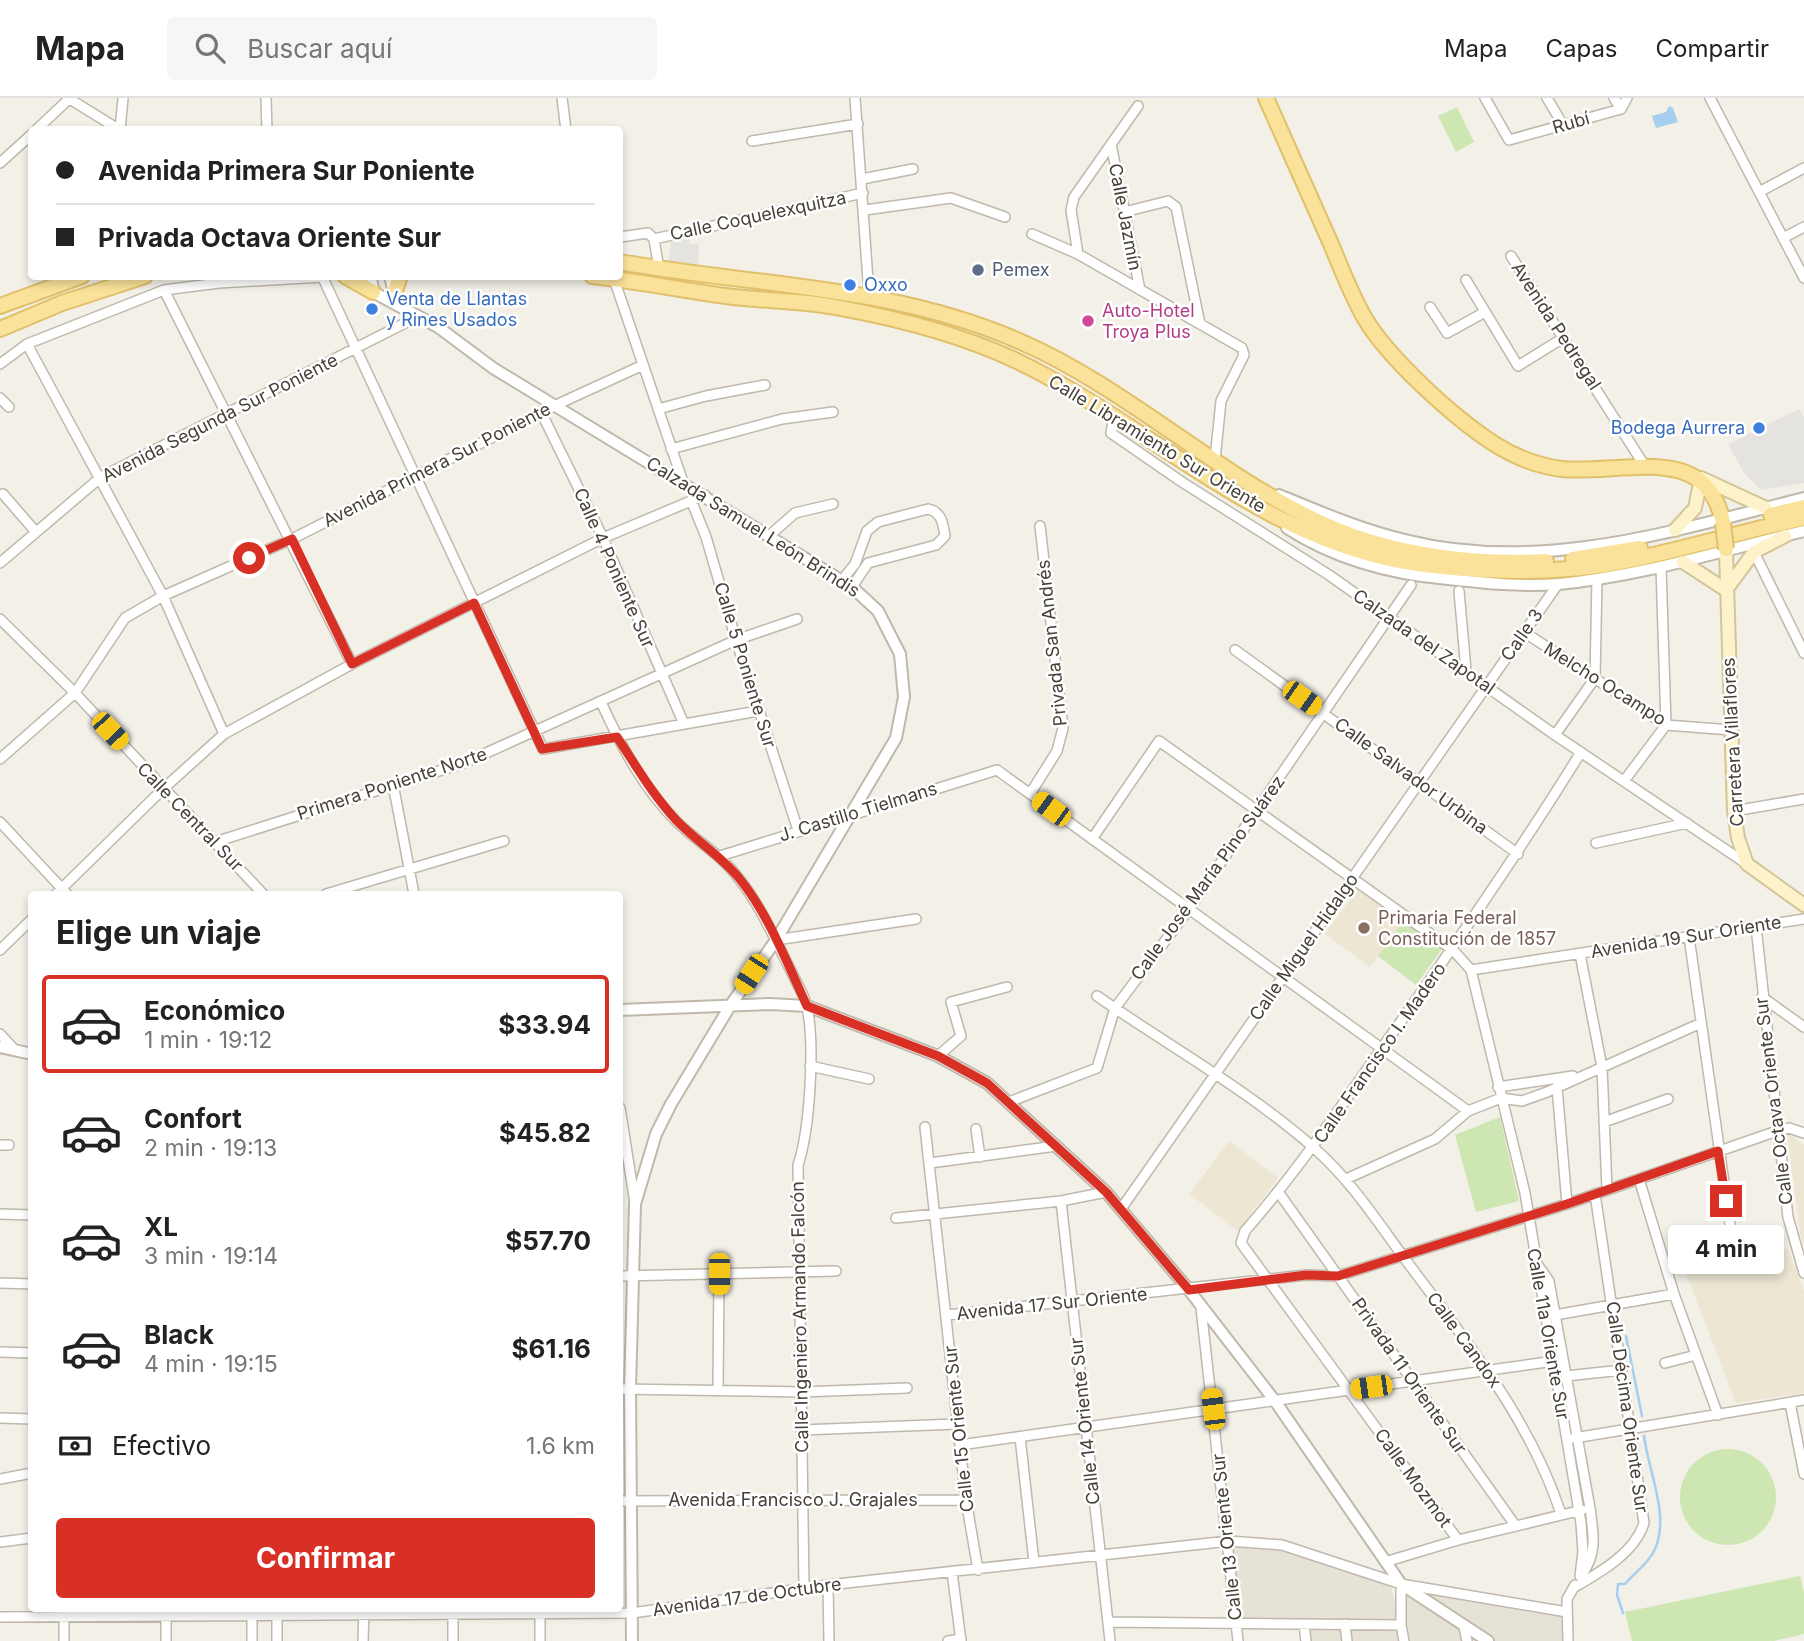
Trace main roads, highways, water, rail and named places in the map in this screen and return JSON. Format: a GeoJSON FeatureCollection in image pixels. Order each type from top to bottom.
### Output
{"type":"FeatureCollection","features":[{"type":"Feature","properties":{"kind":"main road"},"geometry":{"type":"LineString","coordinates":[[1266,98],[1364,318],[1391,352],[1446,407],[1493,443],[1540,464],[1580,470],[1682,470],[1766,508]]}},
{"type":"Feature","properties":{"kind":"main road","name":"Calle Libramiento Sur Oriente"},"geometry":{"type":"LineString","coordinates":[[623,263],[869,295],[973,323],[1020,341],[1088,377],[1255,485],[1327,526],[1366,540],[1420,552],[1485,561],[1526,562],[1598,555],[1649,546],[1804,507]]}},
{"type":"Feature","properties":{"kind":"main road"},"geometry":{"type":"LineString","coordinates":[[1,303],[70,280]]}},
{"type":"Feature","properties":{"kind":"main road"},"geometry":{"type":"LineString","coordinates":[[0,329],[62,303],[133,280]]}},
{"type":"Feature","properties":{"kind":"main road"},"geometry":{"type":"LineString","coordinates":[[352,280],[373,292]]}},
{"type":"Feature","properties":{"kind":"main road"},"geometry":{"type":"LineString","coordinates":[[396,300],[399,280]]}},
{"type":"Feature","properties":{"kind":"main road","name":"Calle Libramiento Sur Oriente"},"geometry":{"type":"LineString","coordinates":[[621,280],[728,296],[834,307],[932,331],[1019,362],[1114,417],[1250,504],[1319,537],[1422,565],[1520,572],[1603,565],[1804,518]]}},
{"type":"Feature","properties":{"kind":"main road"},"geometry":{"type":"LineString","coordinates":[[1701,478],[1716,501],[1723,520],[1726,550]]}},
{"type":"Feature","properties":{"kind":"main road"},"geometry":{"type":"LineString","coordinates":[[1675,530],[1695,508],[1701,478]]}},
{"type":"Feature","properties":{"kind":"main road"},"geometry":{"type":"LineString","coordinates":[[1683,562],[1726,590],[1754,552],[1785,536]]}},
{"type":"Feature","properties":{"kind":"main road","name":"Carretera Villaflores"},"geometry":{"type":"LineString","coordinates":[[1726,550],[1734,811],[1738,838],[1747,864],[1804,905]]}},
{"type":"Feature","properties":{"kind":"water"},"geometry":{"type":"Polygon","coordinates":[[[1669,106],[1673,108],[1678,122],[1656,128],[1652,116],[1666,112],[1669,106]]]}},
{"type":"Feature","properties":{"kind":"waterway"},"geometry":{"type":"LineString","coordinates":[[1626,1336],[1642,1416]]}},
{"type":"Feature","properties":{"kind":"waterway"},"geometry":{"type":"LineString","coordinates":[[1623,1613],[1617,1595],[1618,1584],[1625,1584],[1644,1564],[1654,1551],[1659,1538],[1657,1494],[1644,1436]]}},
{"type":"Feature","properties":{"kind":"place","name":"Pemex"},"geometry":{"type":"Point","coordinates":[978,270]}},
{"type":"Feature","properties":{"kind":"place","name":"Oxxo"},"geometry":{"type":"Point","coordinates":[850,285]}},
{"type":"Feature","properties":{"kind":"place","name":"Venta de Llantas y Rines Usados"},"geometry":{"type":"Point","coordinates":[372,309]}},
{"type":"Feature","properties":{"kind":"place","name":"Auto-Hotel Troya Plus"},"geometry":{"type":"Point","coordinates":[1088,321]}},
{"type":"Feature","properties":{"kind":"place","name":"Bodega Aurrera"},"geometry":{"type":"Point","coordinates":[1759,428]}},
{"type":"Feature","properties":{"kind":"place","name":"Primaria Federal Constitución de 1857"},"geometry":{"type":"Point","coordinates":[1364,928]}}]}
